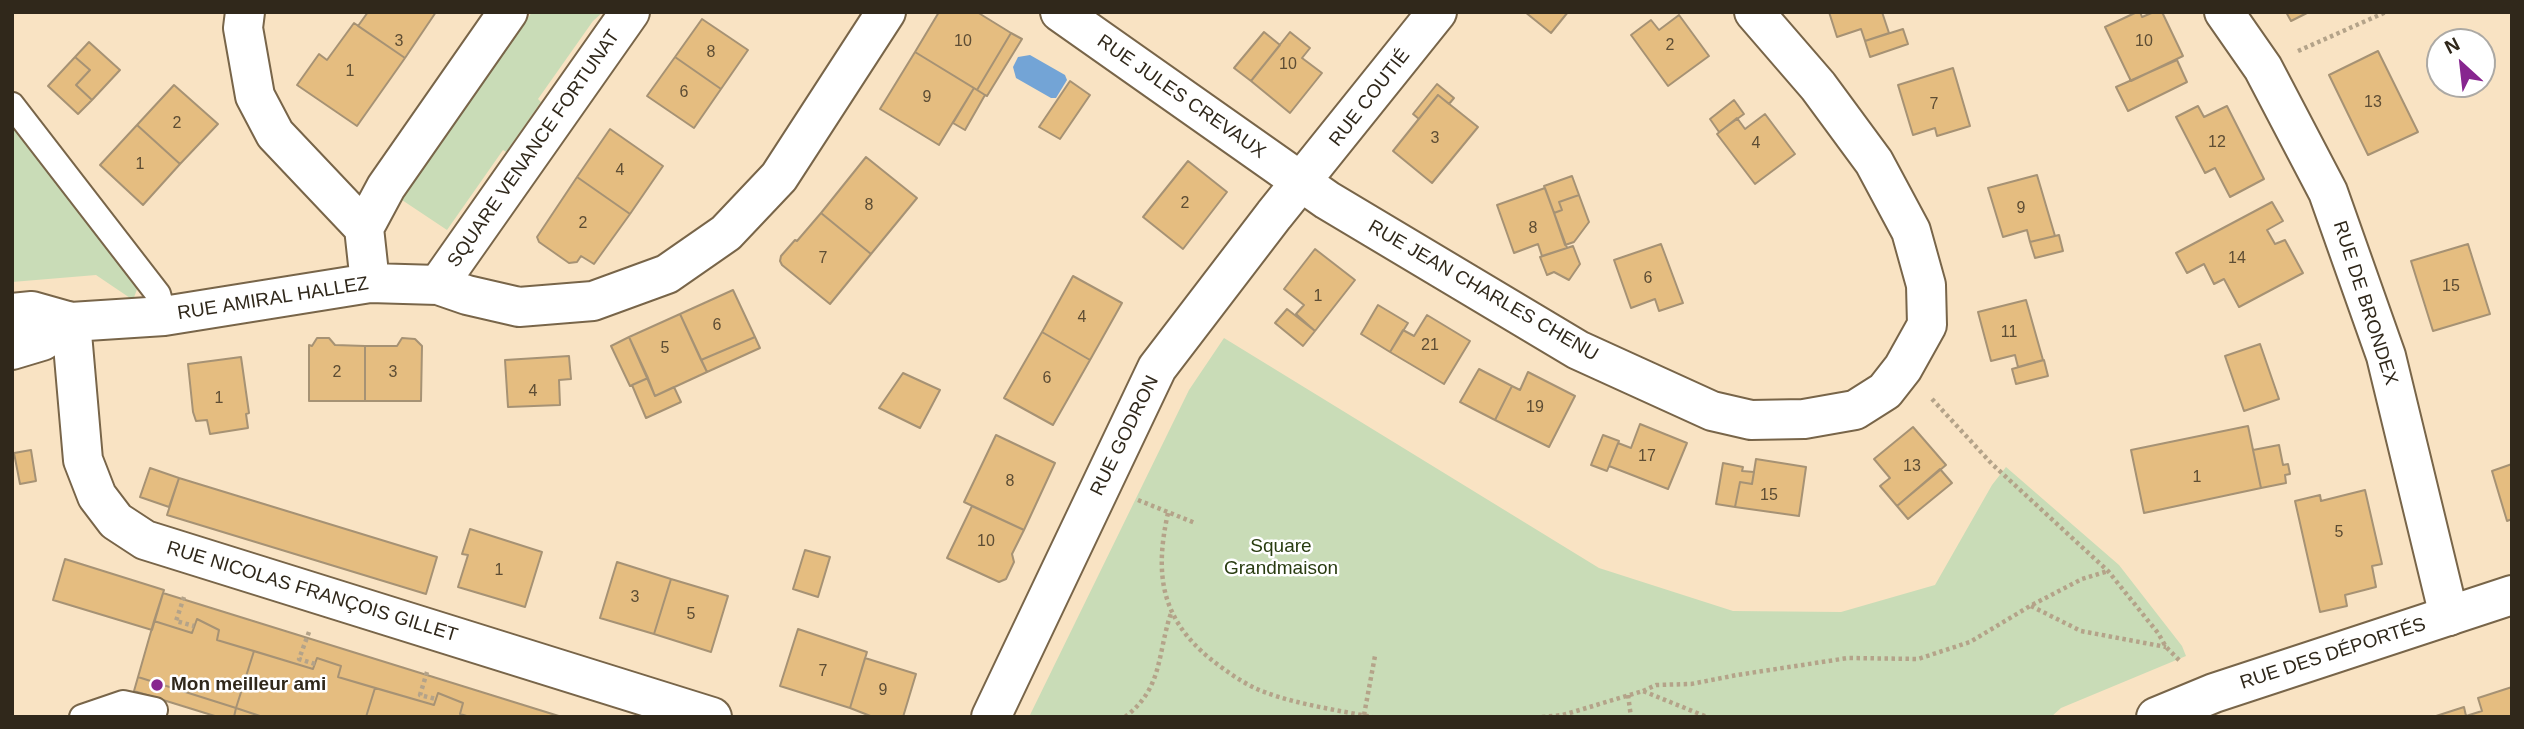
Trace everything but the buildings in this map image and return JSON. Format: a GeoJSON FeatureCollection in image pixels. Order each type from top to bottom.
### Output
{"type":"FeatureCollection","features":[{"type":"Feature","properties":{"kind":"street"},"geometry":{"type":"LineString","coordinates":[[245,12],[243,28],[256,96],[275,134],[364,228]]}},
{"type":"Feature","properties":{"kind":"street"},"geometry":{"type":"LineString","coordinates":[[370,283],[364,228],[386,187],[508,12]]}},
{"type":"Feature","properties":{"kind":"street","name":"SQUARE VENANCE FORTUNAT"},"geometry":{"type":"LineString","coordinates":[[438,285],[630,12]]}},
{"type":"Feature","properties":{"kind":"street","name":"RUE AMIRAL HALLEZ"},"geometry":{"type":"LineString","coordinates":[[12,313],[32,311],[71,322],[163,316],[370,283],[438,285],[519,307],[593,302],[667,274],[726,233],[779,177],[886,12]]}},
{"type":"Feature","properties":{"kind":"street","name":"RUE JULES CREVAUX"},"geometry":{"type":"LineString","coordinates":[[1060,12],[1301,182]]}},
{"type":"Feature","properties":{"kind":"street","name":"RUE COUTIÉ"},"geometry":{"type":"LineString","coordinates":[[1301,182],[1437,12]]}},
{"type":"Feature","properties":{"kind":"street","name":"RUE JEAN CHARLES CHENU"},"geometry":{"type":"LineString","coordinates":[[1301,182],[1578,350],[1712,411],[1751,420],[1804,419],[1855,410],[1885,391],[1903,368],[1927,325],[1926,285],[1911,231],[1874,162],[1818,86],[1754,12]]}},
{"type":"Feature","properties":{"kind":"street","name":"RUE DE BRONDEX"},"geometry":{"type":"LineString","coordinates":[[2224,12],[2263,68],[2328,192],[2386,356],[2449,616]]}},
{"type":"Feature","properties":{"kind":"street","name":"RUE GODRON"},"geometry":{"type":"LineString","coordinates":[[991,717],[1157,368],[1301,182]]}},
{"type":"Feature","properties":{"kind":"street","name":"RUE AMIRAL HALLEZ"},"geometry":{"type":"LineString","coordinates":[[12,350],[42,341],[71,322]]}},
{"type":"Feature","properties":{"kind":"street","name":"RUE NICOLAS FRANÇOIS GILLET"},"geometry":{"type":"LineString","coordinates":[[71,322],[83,460],[97,496],[116,521],[145,540],[712,717]]}},
{"type":"Feature","properties":{"kind":"street","name":"RUE DES DÉPORTÉS"},"geometry":{"type":"LineString","coordinates":[[2156,717],[2214,693],[2512,595]]}},
{"type":"Feature","properties":{"kind":"lane"},"geometry":{"type":"LineString","coordinates":[[12,105],[158,294],[163,316]]}},
{"type":"Feature","properties":{"kind":"lane"},"geometry":{"type":"LineString","coordinates":[[82,717],[123,703],[155,710]]}},
{"type":"Feature","properties":{"kind":"path"},"geometry":{"type":"LineString","coordinates":[[2263,68],[2386,12]]}},
{"type":"Feature","properties":{"kind":"path"},"geometry":{"type":"LineString","coordinates":[[1903,368],[1992,464],[2108,571],[2166,647],[2214,693]]}},
{"type":"Feature","properties":{"kind":"path"},"geometry":{"type":"LineString","coordinates":[[1101,484],[1195,523]]}},
{"type":"Feature","properties":{"kind":"path"},"geometry":{"type":"LineString","coordinates":[[1168,513],[1160,545],[1162,576],[1171,612],[1183,632],[1205,655],[1242,682],[1268,694],[1372,717]]}},
{"type":"Feature","properties":{"kind":"path"},"geometry":{"type":"LineString","coordinates":[[1542,717],[1563,715],[1656,685],[1691,684],[1848,658],[1918,659],[1970,642],[2082,579],[2108,571]]}},
{"type":"Feature","properties":{"kind":"path"},"geometry":{"type":"LineString","coordinates":[[2030,606],[2081,631],[2166,647]]}},
{"type":"Feature","properties":{"kind":"path"},"geometry":{"type":"LineString","coordinates":[[1125,717],[1137,708],[1149,692],[1157,674],[1162,639],[1171,612]]}},
{"type":"Feature","properties":{"kind":"path"},"geometry":{"type":"LineString","coordinates":[[1364,715],[1375,656]]}},
{"type":"Feature","properties":{"kind":"path"},"geometry":{"type":"LineString","coordinates":[[1643,691],[1707,717]]}},
{"type":"Feature","properties":{"kind":"path"},"geometry":{"type":"LineString","coordinates":[[1628,695],[1631,717]]}},
{"type":"Feature","properties":{"kind":"green space"},"geometry":{"type":"Polygon","coordinates":[[[532,12],[603,12],[593,21],[538,99],[541,102],[506,152],[503,150],[447,230],[399,198],[532,12]]]}},
{"type":"Feature","properties":{"kind":"green space"},"geometry":{"type":"Polygon","coordinates":[[[12,122],[139,284],[133,300],[96,275],[12,282],[12,122]]]}},
{"type":"Feature","properties":{"kind":"green space","name":"Square Grandmaison"},"geometry":{"type":"Polygon","coordinates":[[[1224,338],[1599,568],[1733,611],[1841,612],[1935,585],[1992,485],[2006,467],[2119,565],[2182,646],[2186,656],[2061,708],[2051,717],[1029,717],[1189,390],[1224,338]]]}},
{"type":"Feature","properties":{"kind":"water"},"geometry":{"type":"Polygon","coordinates":[[[1030,55],[1065,75],[1067,80],[1056,98],[1051,98],[1016,78],[1013,67],[1018,57],[1030,55]]]}},
{"type":"Feature","properties":{"kind":"place","name":"Mon meilleur ami"},"geometry":{"type":"Point","coordinates":[157,685]}}]}
